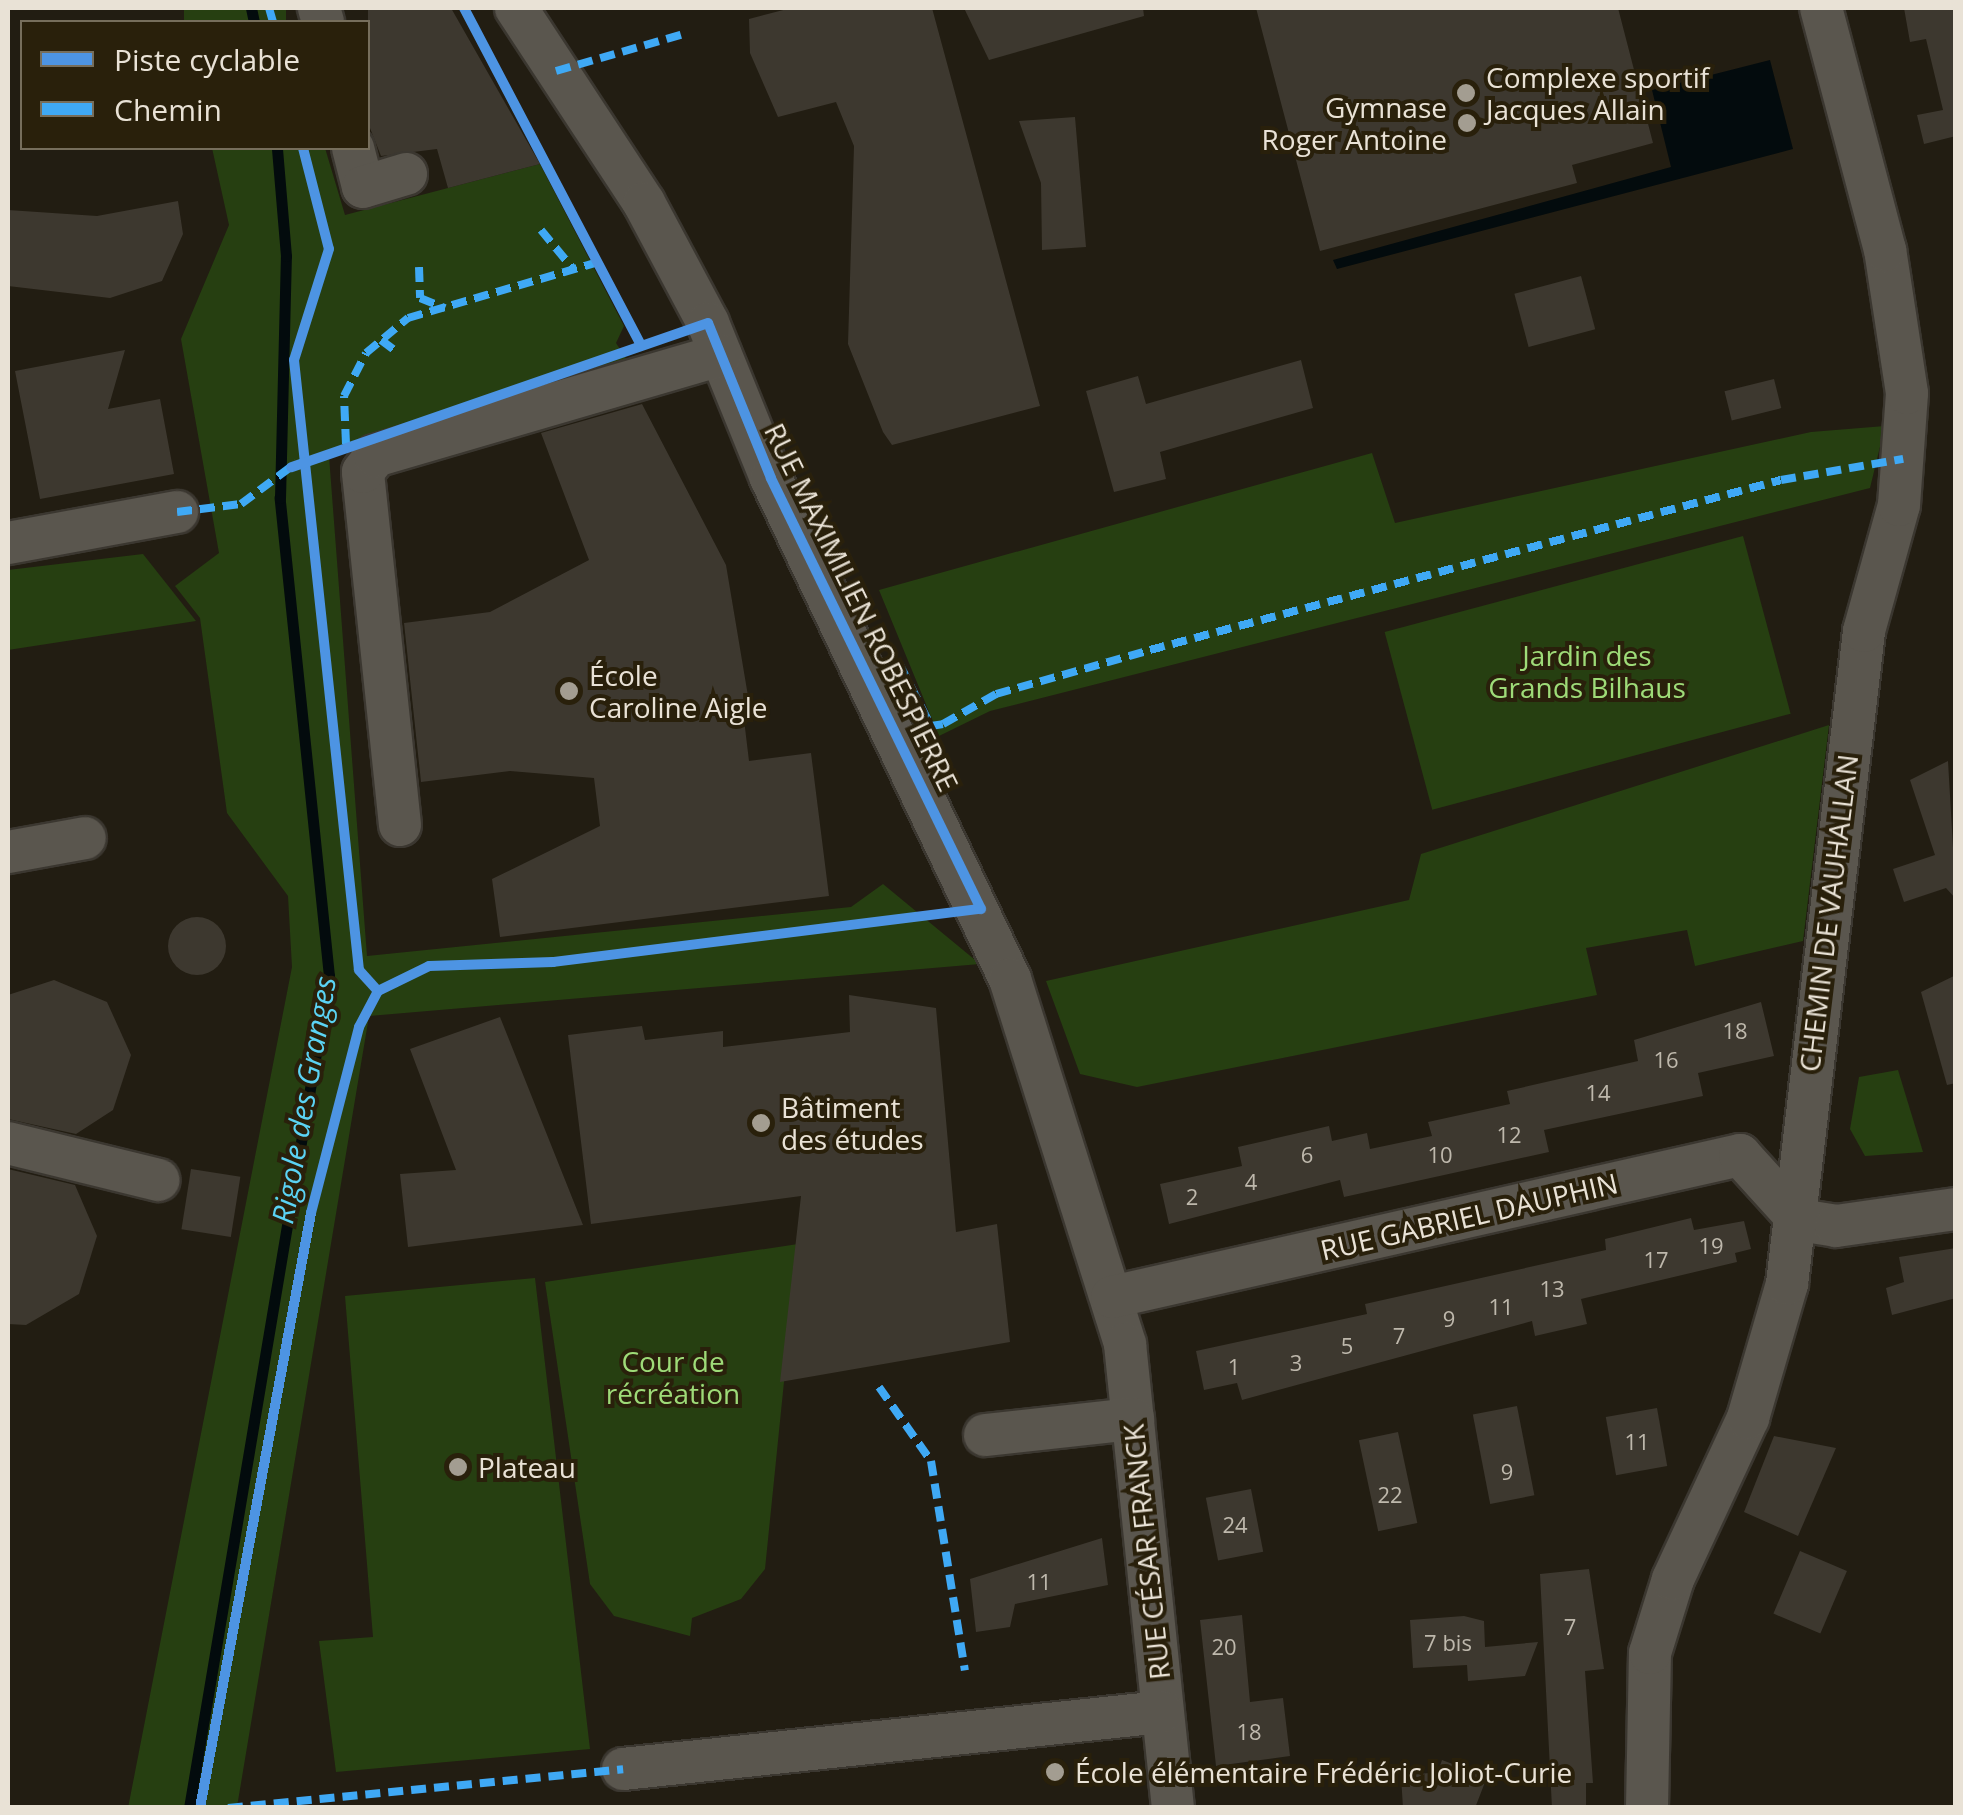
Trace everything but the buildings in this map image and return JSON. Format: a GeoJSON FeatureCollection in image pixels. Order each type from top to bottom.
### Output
{"type":"FeatureCollection","features":[{"type":"Feature","properties":{"kind":"street","name":"RUE MAXIMILIEN ROBESPIERRE"},"geometry":{"type":"LineString","coordinates":[[516,8],[644,203],[721,356],[982,909],[1112,1297]]}},
{"type":"Feature","properties":{"kind":"street"},"geometry":{"type":"LineString","coordinates":[[1788,8],[1826,26]]}},
{"type":"Feature","properties":{"kind":"street","name":"CHEMIN DE VAUHALLAN"},"geometry":{"type":"LineString","coordinates":[[1647,1808],[1650,1653],[1748,1418],[1800,1220],[1828,883],[1864,631],[1899,505],[1908,393],[1885,250],[1826,26]]}},
{"type":"Feature","properties":{"kind":"street"},"geometry":{"type":"LineString","coordinates":[[354,150],[363,187],[406,174]]}},
{"type":"Feature","properties":{"kind":"street"},"geometry":{"type":"LineString","coordinates":[[400,824],[363,472],[375,456],[721,356]]}},
{"type":"Feature","properties":{"kind":"street"},"geometry":{"type":"LineString","coordinates":[[8,542],[130,502],[178,512]]}},
{"type":"Feature","properties":{"kind":"street"},"geometry":{"type":"LineString","coordinates":[[8,852],[85,838]]}},
{"type":"Feature","properties":{"kind":"street"},"geometry":{"type":"LineString","coordinates":[[8,1143],[158,1180]]}},
{"type":"Feature","properties":{"kind":"street","name":"RUE GABRIEL DAUPHIN"},"geometry":{"type":"LineString","coordinates":[[1112,1297],[1740,1155],[1800,1220]]}},
{"type":"Feature","properties":{"kind":"street"},"geometry":{"type":"LineString","coordinates":[[1800,1220],[1836,1226],[1956,1209]]}},
{"type":"Feature","properties":{"kind":"street","name":"RUE CÉSAR FRANCK"},"geometry":{"type":"LineString","coordinates":[[1112,1297],[1132,1419],[1173,1808]]}},
{"type":"Feature","properties":{"kind":"street"},"geometry":{"type":"LineString","coordinates":[[985,1434],[1132,1419]]}},
{"type":"Feature","properties":{"kind":"street"},"geometry":{"type":"LineString","coordinates":[[623,1770],[1162,1712]]}},
{"type":"Feature","properties":{"kind":"green space"},"geometry":{"type":"Polygon","coordinates":[[[184,8],[286,8],[286,20],[184,20],[184,8]]]}},
{"type":"Feature","properties":{"kind":"green space"},"geometry":{"type":"Polygon","coordinates":[[[212,150],[326,150],[345,215],[540,164],[624,326],[616,343],[631,366],[329,456],[367,956],[851,907],[883,884],[980,964],[369,1016],[237,1807],[128,1808],[292,967],[288,896],[227,813],[200,618],[175,586],[219,553],[181,339],[229,225],[212,150]]]}},
{"type":"Feature","properties":{"kind":"green space"},"geometry":{"type":"Polygon","coordinates":[[[1885,426],[1870,488],[990,711],[939,736],[879,590],[1372,453],[1395,523],[1811,432],[1885,426]]]}},
{"type":"Feature","properties":{"kind":"green space","name":"Jardin des Grands Bilhaus"},"geometry":{"type":"Polygon","coordinates":[[[1743,536],[1791,714],[1432,810],[1385,632],[1743,536]]]}},
{"type":"Feature","properties":{"kind":"green space"},"geometry":{"type":"Polygon","coordinates":[[[143,554],[196,621],[8,650],[8,570],[143,554]]]}},
{"type":"Feature","properties":{"kind":"green space"},"geometry":{"type":"Polygon","coordinates":[[[1829,725],[1803,941],[1695,966],[1687,930],[1586,948],[1597,995],[1137,1087],[1080,1074],[1046,981],[1409,900],[1421,854],[1829,725]]]}},
{"type":"Feature","properties":{"kind":"green space"},"geometry":{"type":"Polygon","coordinates":[[[1898,1070],[1923,1152],[1865,1156],[1850,1129],[1859,1077],[1898,1070]]]}},
{"type":"Feature","properties":{"kind":"green space","name":"Cour de récréation"},"geometry":{"type":"Polygon","coordinates":[[[798,1244],[765,1569],[741,1599],[692,1618],[690,1636],[614,1616],[590,1584],[545,1282],[798,1244]]]}},
{"type":"Feature","properties":{"kind":"green space","name":"Plateau"},"geometry":{"type":"Polygon","coordinates":[[[535,1278],[590,1749],[336,1772],[319,1641],[373,1637],[345,1296],[535,1278]]]}},
{"type":"Feature","properties":{"kind":"shaded area"},"geometry":{"type":"Polygon","coordinates":[[[1770,60],[1793,149],[1337,269],[1333,260],[1671,167],[1652,90],[1770,60]]]}},
{"type":"Feature","properties":{"kind":"waterway","name":"Rigole des Granges"},"geometry":{"type":"LineString","coordinates":[[251,8],[254,20]]}},
{"type":"Feature","properties":{"kind":"waterway","name":"Rigole des Granges"},"geometry":{"type":"LineString","coordinates":[[189,1808],[329,976],[280,498],[286,256],[277,150]]}},
{"type":"Feature","properties":{"kind":"marked path"},"geometry":{"type":"LineString","coordinates":[[269,8],[272,20]]}},
{"type":"Feature","properties":{"kind":"marked path"},"geometry":{"type":"LineString","coordinates":[[556,71],[687,33]]}},
{"type":"Feature","properties":{"kind":"marked path"},"geometry":{"type":"LineString","coordinates":[[541,230],[574,270]]}},
{"type":"Feature","properties":{"kind":"marked path"},"geometry":{"type":"LineString","coordinates":[[346,444],[344,396],[366,353],[408,318],[598,262]]}},
{"type":"Feature","properties":{"kind":"marked path"},"geometry":{"type":"LineString","coordinates":[[419,267],[420,298],[445,308]]}},
{"type":"Feature","properties":{"kind":"marked path"},"geometry":{"type":"LineString","coordinates":[[381,340],[397,352]]}},
{"type":"Feature","properties":{"kind":"marked path"},"geometry":{"type":"LineString","coordinates":[[900,665],[931,726],[943,724],[996,694],[1150,650],[1781,480],[1903,459]]}},
{"type":"Feature","properties":{"kind":"marked path"},"geometry":{"type":"LineString","coordinates":[[177,512],[241,504],[296,463]]}},
{"type":"Feature","properties":{"kind":"marked path"},"geometry":{"type":"LineString","coordinates":[[879,1387],[931,1461],[965,1670]]}},
{"type":"Feature","properties":{"kind":"marked path"},"geometry":{"type":"LineString","coordinates":[[228,1808],[623,1769]]}},
{"type":"Feature","properties":{"kind":"cycle path"},"geometry":{"type":"LineString","coordinates":[[464,8],[641,345]]}},
{"type":"Feature","properties":{"kind":"cycle path"},"geometry":{"type":"LineString","coordinates":[[304,150],[329,249],[294,360],[359,970],[378,991]]}},
{"type":"Feature","properties":{"kind":"cycle path"},"geometry":{"type":"LineString","coordinates":[[200,1808],[311,1213],[359,1027],[378,991],[429,966],[553,962],[981,909],[771,478],[708,323],[291,467]]}},
{"type":"Feature","properties":{"kind":"place","name":"Complexe sportif Jacques Allain"},"geometry":{"type":"Point","coordinates":[1466,93]}},
{"type":"Feature","properties":{"kind":"place","name":"Gymnase Roger Antoine"},"geometry":{"type":"Point","coordinates":[1467,123]}},
{"type":"Feature","properties":{"kind":"place","name":"École Caroline Aigle"},"geometry":{"type":"Point","coordinates":[569,691]}},
{"type":"Feature","properties":{"kind":"place","name":"Bâtiment des études"},"geometry":{"type":"Point","coordinates":[761,1123]}},
{"type":"Feature","properties":{"kind":"place","name":"Plateau"},"geometry":{"type":"Point","coordinates":[458,1467]}},
{"type":"Feature","properties":{"kind":"place","name":"École élémentaire Frédéric Joliot-Curie"},"geometry":{"type":"Point","coordinates":[1055,1772]}}]}
